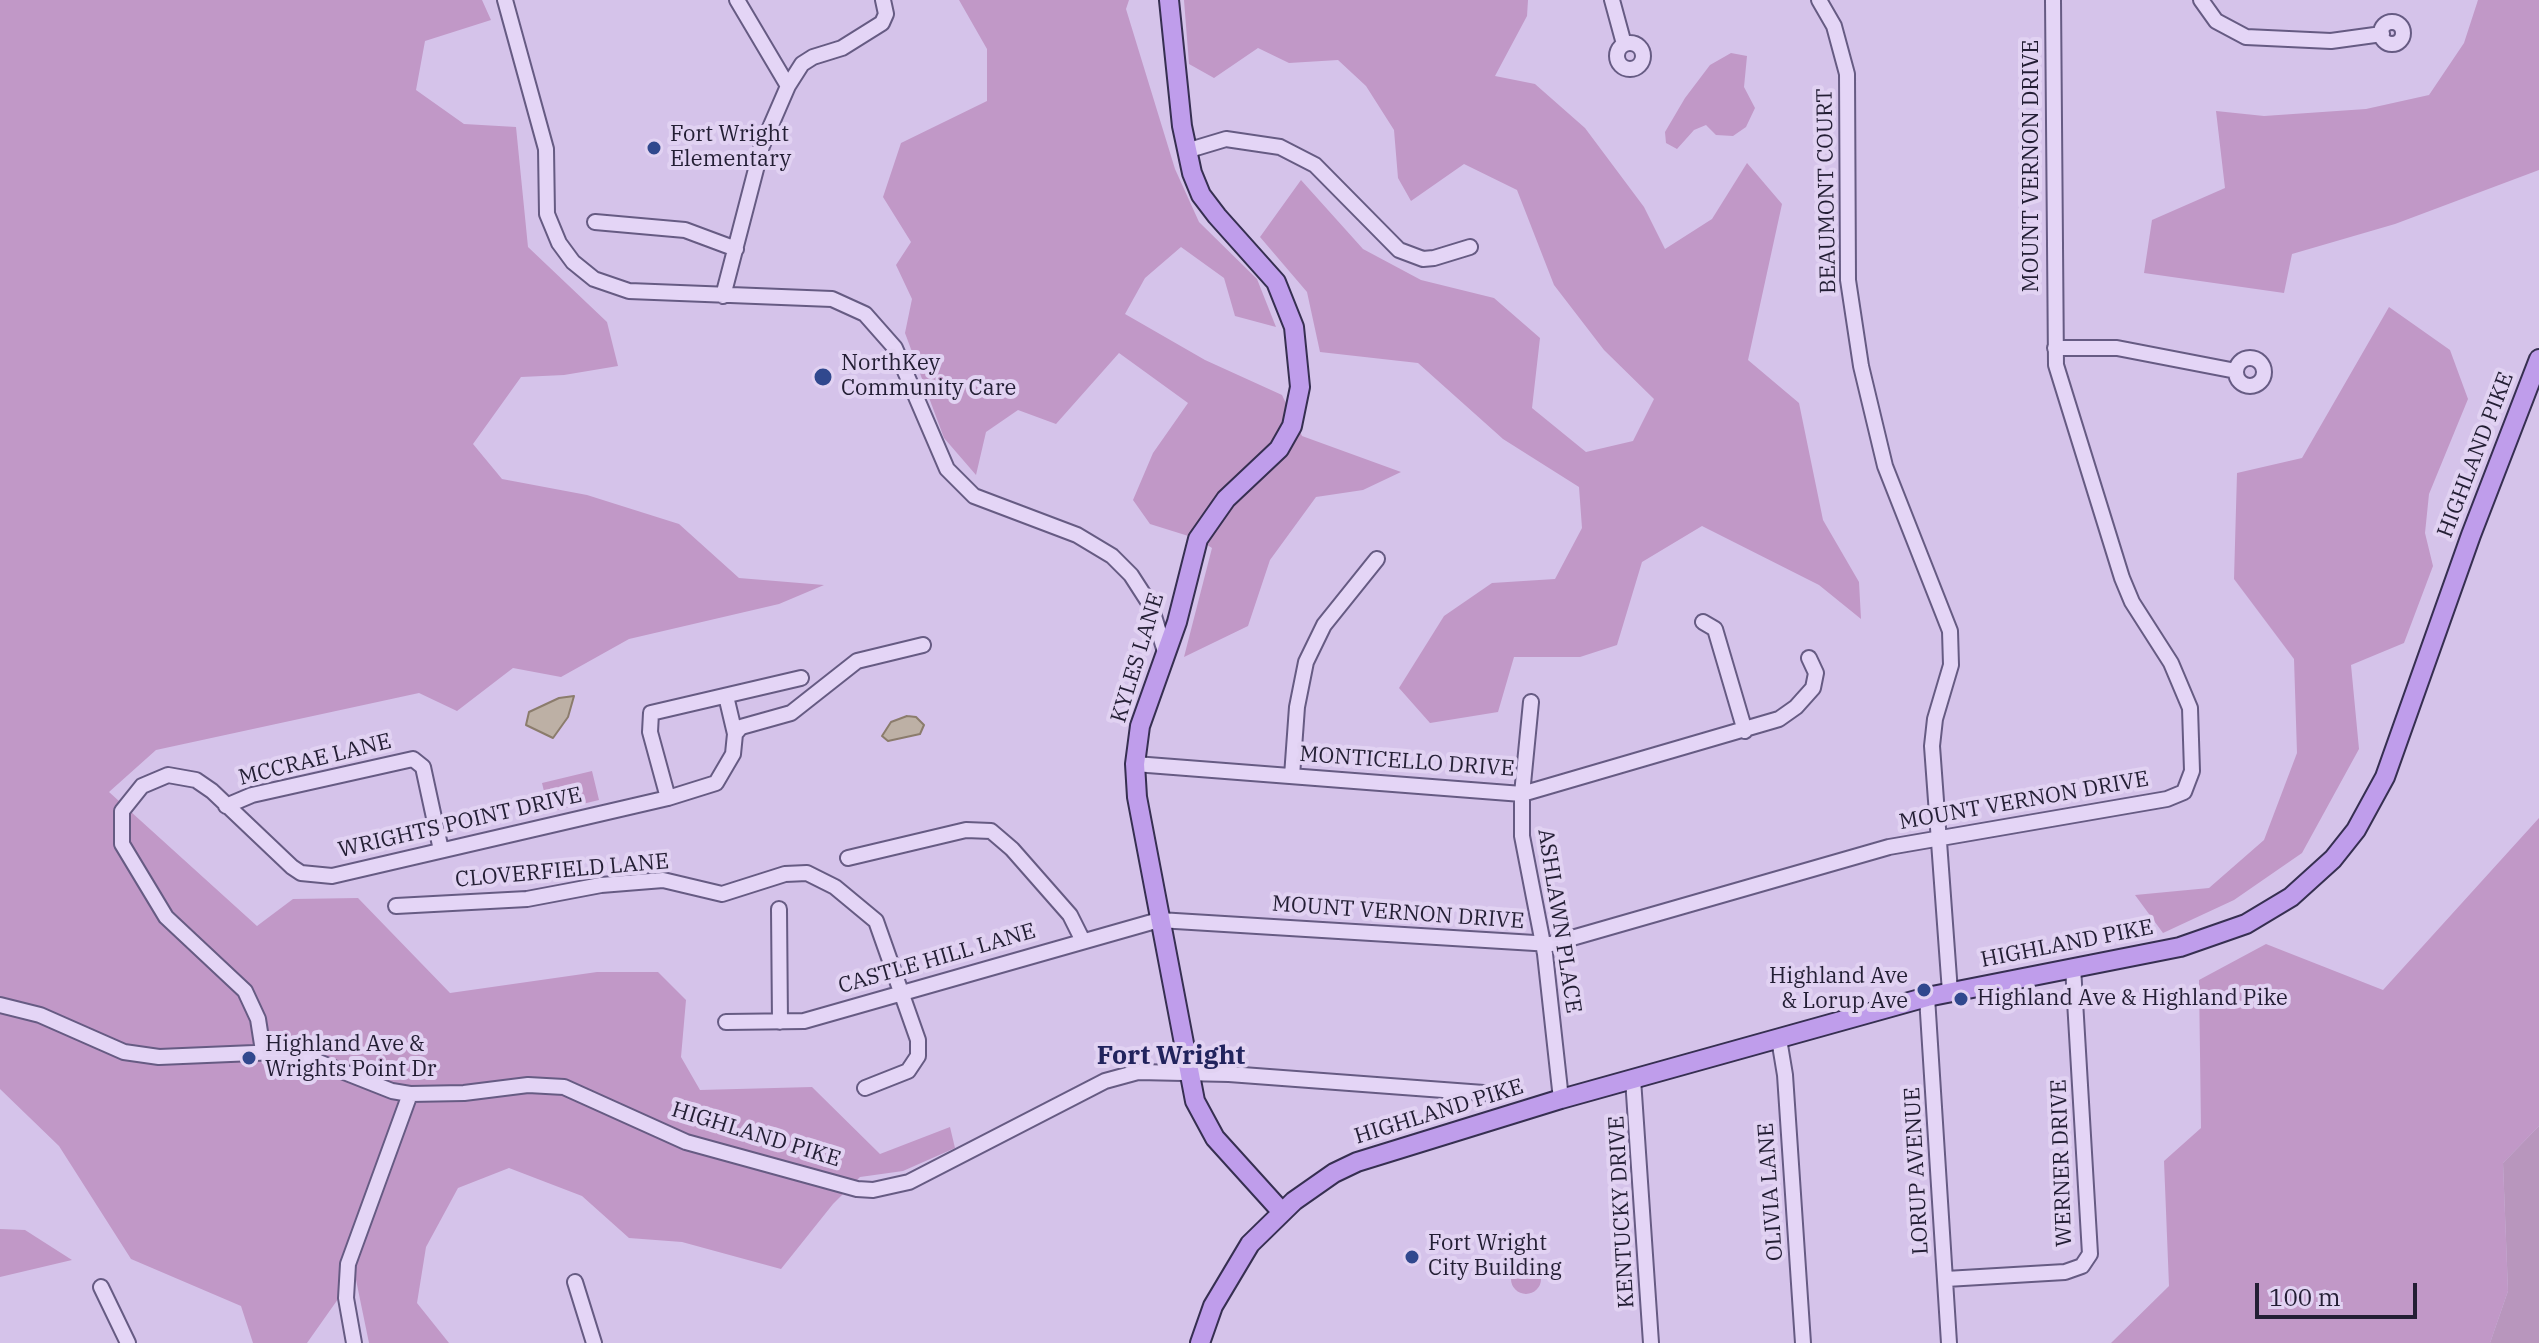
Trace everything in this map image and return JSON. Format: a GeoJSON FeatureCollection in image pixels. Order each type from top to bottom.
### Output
{"type":"FeatureCollection","features":[{"type":"Feature","properties":{"kind":"main road","name":"KYLES LANE"},"geometry":{"type":"LineString","coordinates":[[1169,0],[1186,151],[1201,195],[1268,269],[1285,301],[1299,356],[1300,387],[1292,426],[1279,449],[1226,499],[1198,539],[1177,622],[1145,707],[1135,764],[1137,797],[1189,1074],[1206,1125],[1281,1211]]}},
{"type":"Feature","properties":{"kind":"main road","name":"HIGHLAND PIKE"},"geometry":{"type":"LineString","coordinates":[[1281,1211],[1319,1182],[1357,1162],[1561,1099],[1927,997],[2180,947],[2246,924],[2314,878],[2356,830],[2385,777],[2471,535],[2539,359]]}},
{"type":"Feature","properties":{"kind":"main road"},"geometry":{"type":"LineString","coordinates":[[1200,1343],[1213,1306],[1236,1265],[1281,1211]]}},
{"type":"Feature","properties":{"kind":"street"},"geometry":{"type":"LineString","coordinates":[[505,0],[546,149],[547,214],[559,243],[573,262],[594,279],[629,291],[832,299],[865,314],[895,348],[947,469],[974,496],[1077,535],[1112,556],[1131,575],[1151,606],[1165,652]]}},
{"type":"Feature","properties":{"kind":"street"},"geometry":{"type":"LineString","coordinates":[[737,0],[788,86]]}},
{"type":"Feature","properties":{"kind":"street"},"geometry":{"type":"LineString","coordinates":[[723,296],[762,146],[788,86],[802,64],[813,57],[842,48],[882,23],[886,14],[883,0]]}},
{"type":"Feature","properties":{"kind":"street"},"geometry":{"type":"LineString","coordinates":[[1612,0],[1624,44]]}},
{"type":"Feature","properties":{"kind":"street","name":"BEAUMONT COURT"},"geometry":{"type":"LineString","coordinates":[[1819,0],[1834,26],[1847,74],[1848,280],[1861,366],[1885,466],[1950,631],[1951,665],[1935,719],[1932,746],[1950,992]]}},
{"type":"Feature","properties":{"kind":"street","name":"MOUNT VERNON DRIVE"},"geometry":{"type":"LineString","coordinates":[[1159,920],[1543,945],[1889,847],[2167,799],[2184,792],[2192,771],[2190,708],[2171,663],[2132,602],[2122,578],[2061,391],[2055,348],[2053,0]]}},
{"type":"Feature","properties":{"kind":"street"},"geometry":{"type":"LineString","coordinates":[[2201,0],[2216,21],[2246,37],[2331,41],[2382,34]]}},
{"type":"Feature","properties":{"kind":"street"},"geometry":{"type":"LineString","coordinates":[[1186,151],[1226,139],[1280,147],[1315,165],[1399,250],[1411,256],[1434,258],[1470,247]]}},
{"type":"Feature","properties":{"kind":"street"},"geometry":{"type":"LineString","coordinates":[[595,222],[685,230],[736,249]]}},
{"type":"Feature","properties":{"kind":"street"},"geometry":{"type":"LineString","coordinates":[[2055,348],[2117,348],[2236,371]]}},
{"type":"Feature","properties":{"kind":"street"},"geometry":{"type":"LineString","coordinates":[[1292,776],[1297,707],[1306,662],[1324,625],[1377,559]]}},
{"type":"Feature","properties":{"kind":"street"},"geometry":{"type":"LineString","coordinates":[[1703,622],[1715,629],[1745,731]]}},
{"type":"Feature","properties":{"kind":"street"},"geometry":{"type":"LineString","coordinates":[[735,734],[741,727],[791,713],[857,661],[923,645]]}},
{"type":"Feature","properties":{"kind":"street","name":"MONTICELLO DRIVE"},"geometry":{"type":"LineString","coordinates":[[1135,764],[1522,794],[1779,719],[1807,697],[1816,679],[1809,658]]}},
{"type":"Feature","properties":{"kind":"street"},"geometry":{"type":"LineString","coordinates":[[668,798],[650,732],[653,712],[801,678]]}},
{"type":"Feature","properties":{"kind":"street","name":"WRIGHTS POINT DRIVE"},"geometry":{"type":"LineString","coordinates":[[263,1051],[258,1019],[245,991],[166,917],[120,837],[122,811],[130,797],[142,786],[168,775],[196,780],[301,873],[332,876],[668,798],[716,783],[730,764],[735,734],[726,696]]}},
{"type":"Feature","properties":{"kind":"street","name":"ASHLAWN PLACE"},"geometry":{"type":"LineString","coordinates":[[1531,702],[1522,794],[1522,836],[1543,945],[1561,1099]]}},
{"type":"Feature","properties":{"kind":"street","name":"MCCRAE LANE"},"geometry":{"type":"LineString","coordinates":[[226,806],[252,795],[413,759],[423,767],[441,850]]}},
{"type":"Feature","properties":{"kind":"street"},"geometry":{"type":"LineString","coordinates":[[848,858],[983,829],[1012,849],[1070,915],[1082,939]]}},
{"type":"Feature","properties":{"kind":"street","name":"CLOVERFIELD LANE"},"geometry":{"type":"LineString","coordinates":[[396,906],[527,899],[601,885],[663,880],[722,894],[785,874],[807,873],[835,887],[876,921],[918,1040],[918,1056],[908,1071],[865,1088]]}},
{"type":"Feature","properties":{"kind":"street"},"geometry":{"type":"LineString","coordinates":[[779,909],[780,1022]]}},
{"type":"Feature","properties":{"kind":"street","name":"CASTLE HILL LANE"},"geometry":{"type":"LineString","coordinates":[[726,1022],[804,1021],[1082,939],[1159,920]]}},
{"type":"Feature","properties":{"kind":"street","name":"WERNER DRIVE"},"geometry":{"type":"LineString","coordinates":[[1946,1279],[2065,1272],[2082,1266],[2090,1254],[2073,967]]}},
{"type":"Feature","properties":{"kind":"street","name":"LORUP AVENUE"},"geometry":{"type":"LineString","coordinates":[[1927,997],[1949,1343]]}},
{"type":"Feature","properties":{"kind":"street","name":"HIGHLAND PIKE"},"geometry":{"type":"LineString","coordinates":[[0,1005],[40,1015],[124,1052],[170,1057],[263,1051],[306,1057],[392,1091],[410,1094],[464,1093],[528,1085],[564,1087],[686,1142],[824,1181],[873,1190],[892,1187],[927,1174],[1105,1081],[1138,1072],[1497,1094]]}},
{"type":"Feature","properties":{"kind":"street","name":"OLIVIA LANE"},"geometry":{"type":"LineString","coordinates":[[1779,1039],[1785,1075],[1803,1343]]}},
{"type":"Feature","properties":{"kind":"street","name":"KENTUCKY DRIVE"},"geometry":{"type":"LineString","coordinates":[[1633,1079],[1651,1343]]}},
{"type":"Feature","properties":{"kind":"street"},"geometry":{"type":"LineString","coordinates":[[354,1343],[346,1298],[348,1264],[410,1094]]}},
{"type":"Feature","properties":{"kind":"street"},"geometry":{"type":"LineString","coordinates":[[575,1282],[594,1343]]}},
{"type":"Feature","properties":{"kind":"street"},"geometry":{"type":"LineString","coordinates":[[101,1287],[128,1343]]}},
{"type":"Feature","properties":{"kind":"shaded area"},"geometry":{"type":"Polygon","coordinates":[[[0,0],[482,0],[491,20],[425,41],[416,90],[464,124],[516,127],[528,247],[607,322],[618,366],[564,375],[521,377],[473,444],[502,479],[587,495],[679,524],[739,578],[824,585],[779,604],[629,639],[561,677],[513,668],[457,711],[419,693],[156,750],[109,792],[257,926],[293,899],[358,898],[450,993],[597,972],[658,972],[686,1000],[681,1057],[700,1090],[812,1087],[880,1154],[950,1127],[955,1148],[903,1171],[860,1177],[833,1204],[781,1269],[682,1242],[629,1238],[582,1196],[509,1168],[458,1188],[426,1247],[417,1303],[449,1343],[369,1343],[355,1275],[307,1343],[253,1343],[241,1306],[131,1259],[59,1146],[0,1089],[0,0]]]}},
{"type":"Feature","properties":{"kind":"shaded area"},"geometry":{"type":"Polygon","coordinates":[[[959,0],[1129,0],[1126,9],[1175,169],[1199,222],[1257,279],[1276,327],[1235,316],[1224,278],[1181,247],[1145,278],[1125,314],[1205,360],[1282,395],[1302,436],[1401,472],[1363,490],[1316,497],[1270,560],[1248,626],[1184,657],[1212,548],[1198,539],[1150,524],[1133,500],[1153,453],[1188,403],[1119,353],[1056,424],[1018,410],[986,432],[976,475],[944,438],[905,333],[912,299],[896,265],[911,242],[883,197],[901,143],[987,101],[987,49],[959,0]]]}},
{"type":"Feature","properties":{"kind":"shaded area"},"geometry":{"type":"Polygon","coordinates":[[[1184,0],[1528,0],[1527,16],[1495,76],[1535,84],[1585,128],[1644,207],[1665,249],[1712,219],[1747,163],[1782,204],[1748,360],[1799,403],[1823,520],[1859,582],[1861,619],[1819,585],[1702,526],[1642,562],[1617,645],[1580,657],[1514,657],[1498,712],[1430,723],[1399,688],[1444,616],[1492,583],[1555,579],[1582,528],[1579,487],[1503,439],[1418,363],[1320,352],[1307,292],[1260,237],[1301,180],[1363,249],[1421,280],[1494,298],[1540,338],[1532,408],[1586,452],[1633,441],[1654,399],[1604,350],[1554,285],[1517,190],[1464,164],[1411,201],[1398,178],[1394,130],[1366,86],[1338,60],[1289,63],[1258,48],[1214,78],[1189,64],[1184,0]]]}},
{"type":"Feature","properties":{"kind":"shaded area"},"geometry":{"type":"Polygon","coordinates":[[[2478,0],[2539,0],[2539,170],[2395,224],[2292,254],[2284,293],[2144,273],[2152,220],[2225,188],[2216,111],[2264,116],[2366,109],[2429,95],[2464,43],[2478,0]]]}},
{"type":"Feature","properties":{"kind":"shaded area"},"geometry":{"type":"Polygon","coordinates":[[[1731,53],[1747,56],[1744,87],[1755,108],[1746,127],[1733,136],[1716,135],[1706,125],[1694,130],[1677,149],[1666,143],[1665,132],[1685,98],[1710,65],[1731,53]]]}},
{"type":"Feature","properties":{"kind":"shaded area"},"geometry":{"type":"Polygon","coordinates":[[[2389,307],[2450,350],[2468,399],[2429,494],[2425,533],[2433,566],[2404,643],[2351,665],[2359,749],[2302,853],[2234,900],[2163,933],[2135,895],[2209,888],[2264,840],[2297,753],[2294,659],[2234,579],[2237,473],[2302,458],[2389,307]]]}},
{"type":"Feature","properties":{"kind":"shaded area"},"geometry":{"type":"Polygon","coordinates":[[[574,696],[568,717],[553,738],[526,725],[529,712],[559,698],[574,696]]]}},
{"type":"Feature","properties":{"kind":"shaded area"},"geometry":{"type":"Polygon","coordinates":[[[907,716],[916,717],[924,725],[920,734],[888,741],[882,736],[891,722],[907,716]]]}},
{"type":"Feature","properties":{"kind":"shaded area"},"geometry":{"type":"Polygon","coordinates":[[[592,771],[599,800],[549,812],[542,783],[592,771]]]}},
{"type":"Feature","properties":{"kind":"shaded area"},"geometry":{"type":"Polygon","coordinates":[[[2539,818],[2539,1126],[2503,1163],[2508,1291],[2490,1343],[2111,1343],[2169,1286],[2164,1161],[2201,1128],[2199,980],[2266,944],[2383,990],[2539,818]]]}},
{"type":"Feature","properties":{"kind":"shaded area"},"geometry":{"type":"Polygon","coordinates":[[[2539,1126],[2539,1343],[2490,1343],[2508,1291],[2503,1163],[2539,1126]]]}},
{"type":"Feature","properties":{"kind":"shaded area"},"geometry":{"type":"Polygon","coordinates":[[[0,1229],[25,1230],[72,1260],[0,1277],[0,1229]]]}},
{"type":"Feature","properties":{"kind":"shaded area"},"geometry":{"type":"Polygon","coordinates":[[[1526,1264],[1537,1268],[1541,1279],[1537,1290],[1526,1294],[1515,1290],[1511,1279],[1515,1268],[1526,1264]]]}},
{"type":"Feature","properties":{"kind":"place","name":"Fort Wright Elementary"},"geometry":{"type":"Point","coordinates":[654,148]}},
{"type":"Feature","properties":{"kind":"place","name":"NorthKey Community Care"},"geometry":{"type":"Point","coordinates":[823,377]}},
{"type":"Feature","properties":{"kind":"place","name":"Highland Ave & Lorup Ave"},"geometry":{"type":"Point","coordinates":[1924,990]}},
{"type":"Feature","properties":{"kind":"place","name":"Highland Ave & Highland Pike"},"geometry":{"type":"Point","coordinates":[1961,999]}},
{"type":"Feature","properties":{"kind":"place","name":"Highland Ave & Wrights Point Dr"},"geometry":{"type":"Point","coordinates":[249,1058]}},
{"type":"Feature","properties":{"kind":"place","name":"Fort Wright City Building"},"geometry":{"type":"Point","coordinates":[1412,1257]}},
{"type":"Feature","properties":{"kind":"district","name":"Fort Wright"},"geometry":{"type":"Point","coordinates":[1171,1056]}}]}
